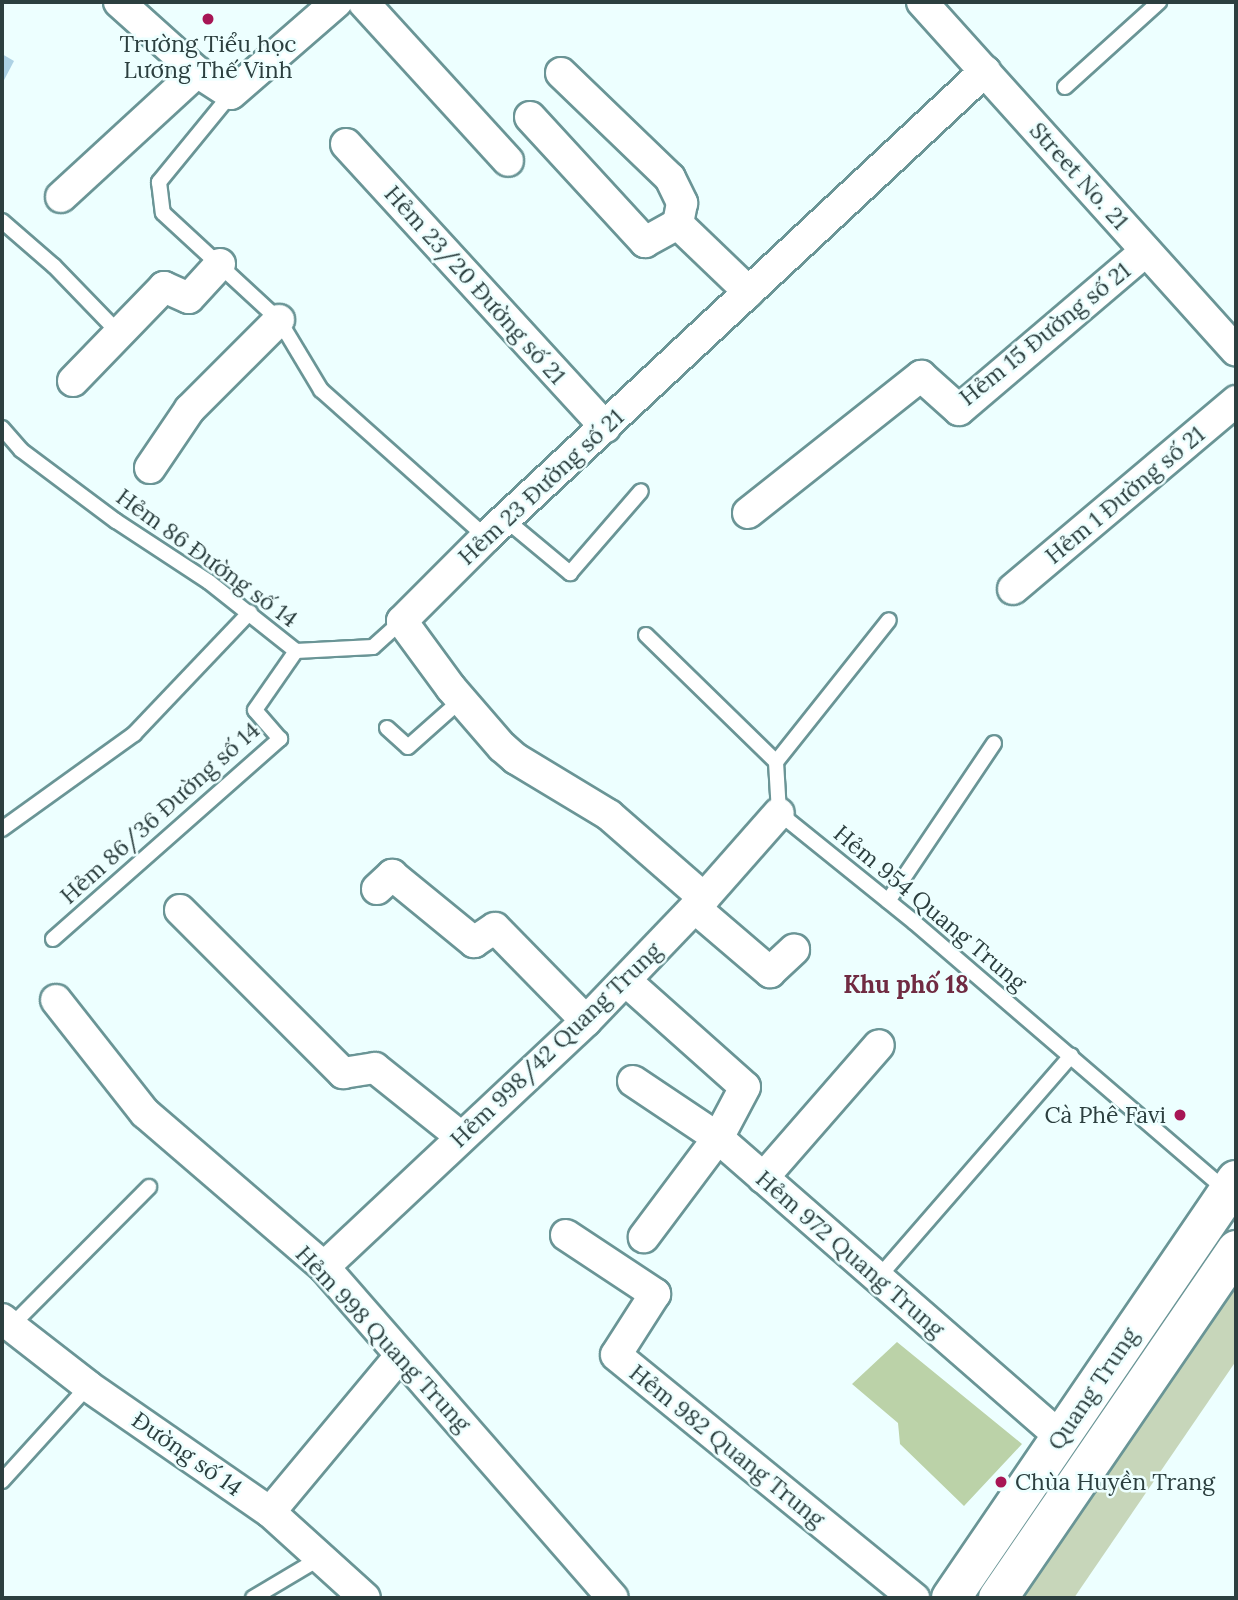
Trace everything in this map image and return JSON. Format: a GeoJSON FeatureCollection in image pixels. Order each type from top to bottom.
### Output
{"type":"FeatureCollection","features":[{"type":"Feature","properties":{"kind":"main road","name":"Quang Trung"},"geometry":{"type":"LineString","coordinates":[[951,1598],[1232,1186]]}},
{"type":"Feature","properties":{"kind":"main road","name":"Quang Trung"},"geometry":{"type":"LineString","coordinates":[[998,1598],[1236,1250]]}},
{"type":"Feature","properties":{"kind":"street"},"geometry":{"type":"LineString","coordinates":[[119,2],[197,72],[231,94],[337,2]]}},
{"type":"Feature","properties":{"kind":"street"},"geometry":{"type":"LineString","coordinates":[[363,2],[508,161]]}},
{"type":"Feature","properties":{"kind":"street","name":"Street No. 21"},"geometry":{"type":"LineString","coordinates":[[922,2],[1236,351]]}},
{"type":"Feature","properties":{"kind":"street","name":"Hẻm 23 Đường số 21"},"geometry":{"type":"LineString","coordinates":[[401,621],[496,528],[985,71]]}},
{"type":"Feature","properties":{"kind":"street"},"geometry":{"type":"LineString","coordinates":[[61,197],[197,72]]}},
{"type":"Feature","properties":{"kind":"street"},"geometry":{"type":"LineString","coordinates":[[561,73],[670,178],[682,203],[678,224]]}},
{"type":"Feature","properties":{"kind":"street"},"geometry":{"type":"LineString","coordinates":[[530,117],[645,242],[678,224]]}},
{"type":"Feature","properties":{"kind":"street","name":"Hẻm 23/20 Đường số 21"},"geometry":{"type":"LineString","coordinates":[[345,144],[605,427]]}},
{"type":"Feature","properties":{"kind":"street"},"geometry":{"type":"LineString","coordinates":[[678,224],[749,292]]}},
{"type":"Feature","properties":{"kind":"street","name":"Hẻm 15 Đường số 21"},"geometry":{"type":"LineString","coordinates":[[748,513],[921,376],[959,410],[1146,251]]}},
{"type":"Feature","properties":{"kind":"street"},"geometry":{"type":"LineString","coordinates":[[73,381],[164,287],[189,298],[220,264]]}},
{"type":"Feature","properties":{"kind":"street"},"geometry":{"type":"LineString","coordinates":[[150,468],[190,410],[279,320]]}},
{"type":"Feature","properties":{"kind":"street","name":"Hẻm 1 Đường số 21"},"geometry":{"type":"LineString","coordinates":[[1013,589],[1236,401]]}},
{"type":"Feature","properties":{"kind":"street"},"geometry":{"type":"LineString","coordinates":[[401,621],[461,700],[516,759],[609,815],[770,972],[794,950]]}},
{"type":"Feature","properties":{"kind":"street","name":"Hẻm 998/42 Quang Trung"},"geometry":{"type":"LineString","coordinates":[[324,1268],[626,981],[700,903],[779,813]]}},
{"type":"Feature","properties":{"kind":"street"},"geometry":{"type":"LineString","coordinates":[[377,889],[392,875],[474,942],[495,928],[586,1021]]}},
{"type":"Feature","properties":{"kind":"street"},"geometry":{"type":"LineString","coordinates":[[180,910],[343,1073],[374,1068],[461,1137]]}},
{"type":"Feature","properties":{"kind":"street"},"geometry":{"type":"LineString","coordinates":[[626,981],[745,1087],[718,1138],[644,1237]]}},
{"type":"Feature","properties":{"kind":"street","name":"Hẻm 998 Quang Trung"},"geometry":{"type":"LineString","coordinates":[[56,1000],[145,1113],[324,1268],[613,1598]]}},
{"type":"Feature","properties":{"kind":"street"},"geometry":{"type":"LineString","coordinates":[[762,1178],[879,1045]]}},
{"type":"Feature","properties":{"kind":"street","name":"Hẻm 972 Quang Trung"},"geometry":{"type":"LineString","coordinates":[[633,1082],[718,1138],[1061,1437]]}},
{"type":"Feature","properties":{"kind":"street","name":"Hẻm 982 Quang Trung"},"geometry":{"type":"LineString","coordinates":[[566,1234],[655,1294],[615,1354],[914,1598]]}},
{"type":"Feature","properties":{"kind":"street","name":"Đường số 14"},"geometry":{"type":"LineString","coordinates":[[7,1323],[89,1385],[271,1512],[365,1598]]}},
{"type":"Feature","properties":{"kind":"street"},"geometry":{"type":"LineString","coordinates":[[271,1512],[401,1355]]}},
{"type":"Feature","properties":{"kind":"lane"},"geometry":{"type":"LineString","coordinates":[[1065,87],[1159,2]]}},
{"type":"Feature","properties":{"kind":"lane"},"geometry":{"type":"LineString","coordinates":[[231,94],[159,182],[163,213],[279,320],[321,390],[496,528],[570,573],[641,491]]}},
{"type":"Feature","properties":{"kind":"lane"},"geometry":{"type":"LineString","coordinates":[[2,221],[54,266],[118,332]]}},
{"type":"Feature","properties":{"kind":"lane","name":"Hẻm 86 Đường số 14"},"geometry":{"type":"LineString","coordinates":[[2,428],[21,450],[116,522],[250,612],[296,651],[373,647],[401,621]]}},
{"type":"Feature","properties":{"kind":"lane"},"geometry":{"type":"LineString","coordinates":[[2,829],[134,734],[250,612]]}},
{"type":"Feature","properties":{"kind":"lane"},"geometry":{"type":"LineString","coordinates":[[779,813],[776,762],[889,620]]}},
{"type":"Feature","properties":{"kind":"lane"},"geometry":{"type":"LineString","coordinates":[[646,635],[776,762]]}},
{"type":"Feature","properties":{"kind":"lane","name":"Hẻm 86/36 Đường số 14"},"geometry":{"type":"LineString","coordinates":[[53,939],[280,738],[256,710],[296,651]]}},
{"type":"Feature","properties":{"kind":"lane"},"geometry":{"type":"LineString","coordinates":[[387,728],[408,747],[461,700]]}},
{"type":"Feature","properties":{"kind":"lane"},"geometry":{"type":"LineString","coordinates":[[888,901],[994,743]]}},
{"type":"Feature","properties":{"kind":"lane","name":"Hẻm 954 Quang Trung"},"geometry":{"type":"LineString","coordinates":[[779,813],[1232,1186]]}},
{"type":"Feature","properties":{"kind":"lane"},"geometry":{"type":"LineString","coordinates":[[877,1279],[1071,1056]]}},
{"type":"Feature","properties":{"kind":"lane"},"geometry":{"type":"LineString","coordinates":[[7,1323],[149,1187]]}},
{"type":"Feature","properties":{"kind":"lane"},"geometry":{"type":"LineString","coordinates":[[2,1481],[89,1385]]}},
{"type":"Feature","properties":{"kind":"lane"},"geometry":{"type":"LineString","coordinates":[[253,1598],[320,1558]]}},
{"type":"Feature","properties":{"kind":"green space"},"geometry":{"type":"Polygon","coordinates":[[[1236,1284],[1236,1361],[1074,1598],[1022,1598],[1236,1284]]]}},
{"type":"Feature","properties":{"kind":"green space"},"geometry":{"type":"Polygon","coordinates":[[[897,1342],[1022,1444],[964,1506],[900,1444],[898,1423],[852,1384],[897,1342]]]}},
{"type":"Feature","properties":{"kind":"building"},"geometry":{"type":"Polygon","coordinates":[[[2,54],[14,61],[2,84],[2,54]]]}},
{"type":"Feature","properties":{"kind":"place","name":"Trường Tiểu học Lương Thế Vinh"},"geometry":{"type":"Point","coordinates":[208,19]}},
{"type":"Feature","properties":{"kind":"place","name":"Cà Phê Favi"},"geometry":{"type":"Point","coordinates":[1180,1115]}},
{"type":"Feature","properties":{"kind":"place","name":"Chùa Huyền Trang"},"geometry":{"type":"Point","coordinates":[1001,1482]}},
{"type":"Feature","properties":{"kind":"district","name":"Khu phố 18"},"geometry":{"type":"Point","coordinates":[906,985]}}]}
